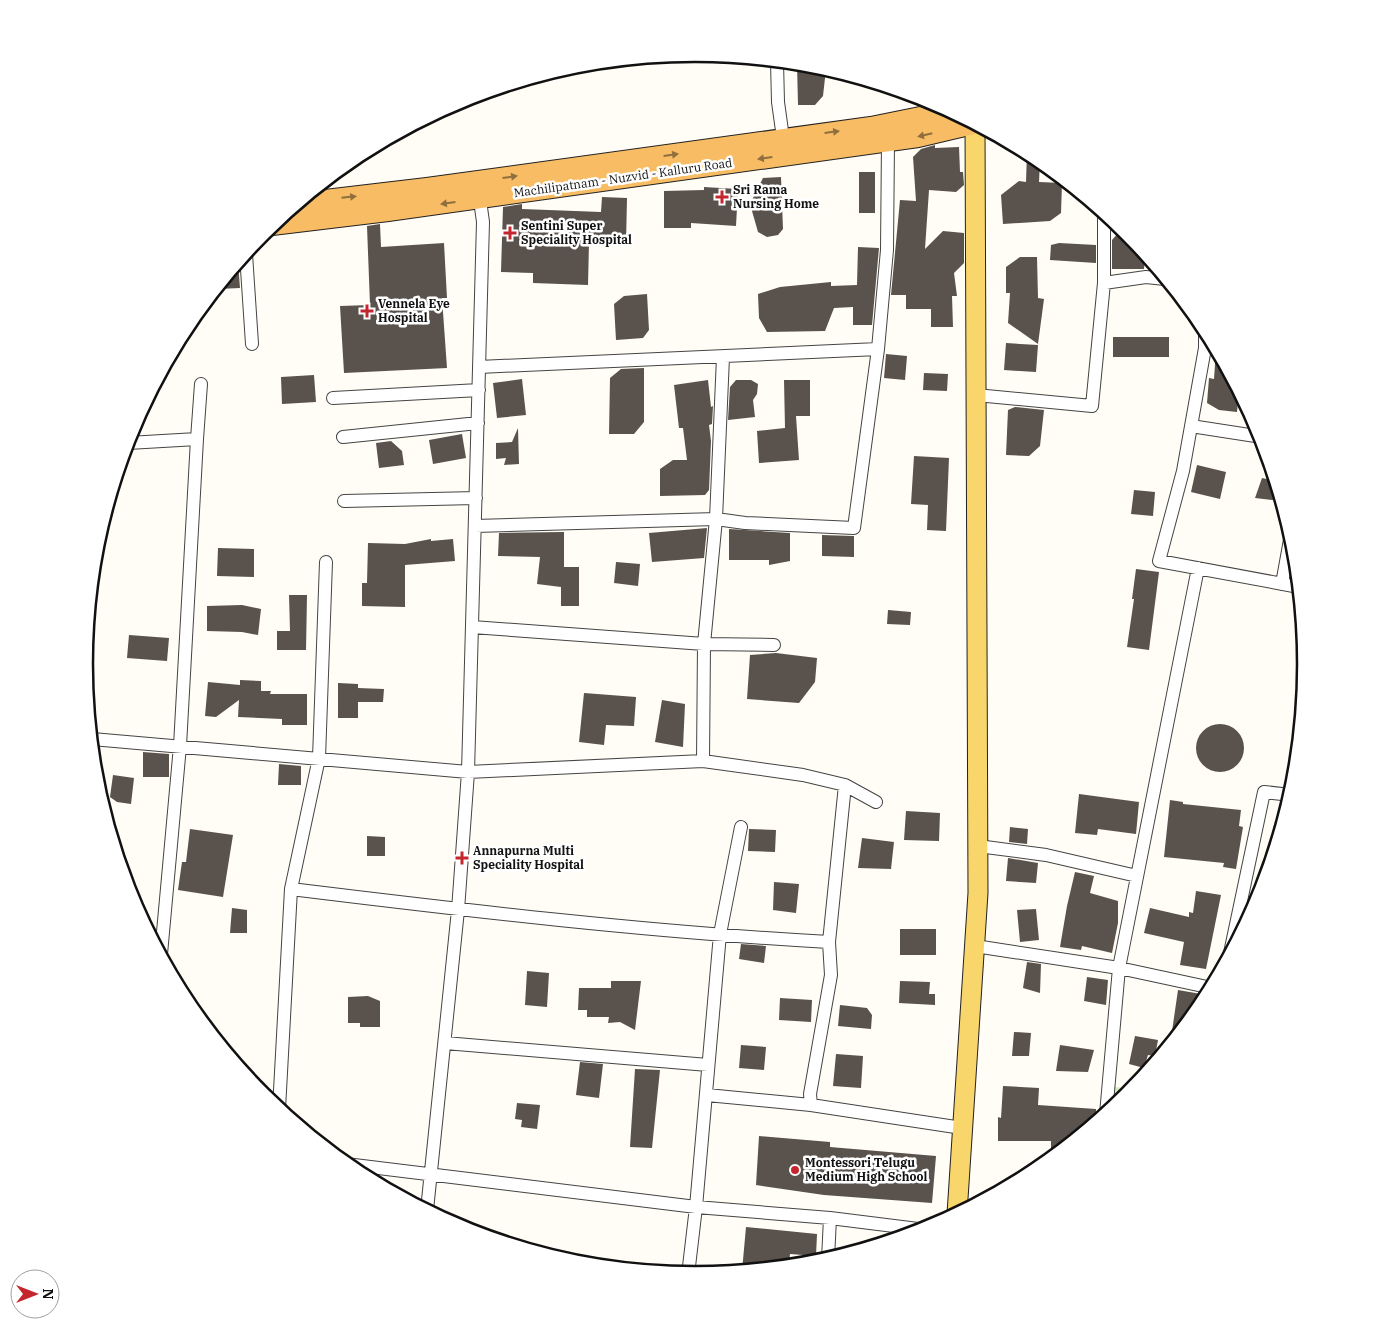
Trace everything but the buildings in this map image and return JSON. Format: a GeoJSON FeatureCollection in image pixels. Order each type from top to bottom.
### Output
{"type":"FeatureCollection","features":[{"type":"Feature","properties":{"kind":"highway","name":"Machilipatnam - Nuzvid - Kalluru Road"},"geometry":{"type":"LineString","coordinates":[[288,222],[783,138],[872,127],[934,112]]}},
{"type":"Feature","properties":{"kind":"highway","name":"Machilipatnam - Nuzvid - Kalluru Road"},"geometry":{"type":"LineString","coordinates":[[311,202],[479,190],[888,141],[918,137],[964,126]]}},
{"type":"Feature","properties":{"kind":"main road"},"geometry":{"type":"LineString","coordinates":[[957,1206],[978,893],[974,131]]}},
{"type":"Feature","properties":{"kind":"street"},"geometry":{"type":"LineString","coordinates":[[777,68],[778,102],[783,138]]}},
{"type":"Feature","properties":{"kind":"street"},"geometry":{"type":"LineString","coordinates":[[475,526],[716,518],[745,523],[854,528],[878,349],[888,250],[888,141]]}},
{"type":"Feature","properties":{"kind":"street"},"geometry":{"type":"LineString","coordinates":[[428,1204],[458,910],[468,772],[480,390],[478,367],[484,222],[479,190]]}},
{"type":"Feature","properties":{"kind":"street"},"geometry":{"type":"LineString","coordinates":[[976,395],[1092,406],[1104,283],[1104,223]]}},
{"type":"Feature","properties":{"kind":"street"},"geometry":{"type":"LineString","coordinates":[[247,264],[252,344]]}},
{"type":"Feature","properties":{"kind":"street"},"geometry":{"type":"LineString","coordinates":[[1104,283],[1146,277],[1156,278]]}},
{"type":"Feature","properties":{"kind":"street"},"geometry":{"type":"LineString","coordinates":[[1205,345],[1183,471],[1159,561],[1292,586]]}},
{"type":"Feature","properties":{"kind":"street"},"geometry":{"type":"LineString","coordinates":[[478,367],[878,349]]}},
{"type":"Feature","properties":{"kind":"street"},"geometry":{"type":"LineString","coordinates":[[703,760],[704,644],[716,518],[723,357]]}},
{"type":"Feature","properties":{"kind":"street"},"geometry":{"type":"LineString","coordinates":[[162,942],[180,746],[201,384]]}},
{"type":"Feature","properties":{"kind":"street"},"geometry":{"type":"LineString","coordinates":[[333,398],[480,390]]}},
{"type":"Feature","properties":{"kind":"street"},"geometry":{"type":"LineString","coordinates":[[343,437],[478,423]]}},
{"type":"Feature","properties":{"kind":"street"},"geometry":{"type":"LineString","coordinates":[[1191,426],[1253,436]]}},
{"type":"Feature","properties":{"kind":"street"},"geometry":{"type":"LineString","coordinates":[[136,443],[197,439]]}},
{"type":"Feature","properties":{"kind":"street"},"geometry":{"type":"LineString","coordinates":[[344,501],[476,498]]}},
{"type":"Feature","properties":{"kind":"street"},"geometry":{"type":"LineString","coordinates":[[1282,584],[1287,555]]}},
{"type":"Feature","properties":{"kind":"street"},"geometry":{"type":"LineString","coordinates":[[280,1099],[291,889],[319,758],[326,562]]}},
{"type":"Feature","properties":{"kind":"street"},"geometry":{"type":"LineString","coordinates":[[1107,1103],[1119,968],[1198,568]]}},
{"type":"Feature","properties":{"kind":"street"},"geometry":{"type":"LineString","coordinates":[[472,627],[704,644],[774,645]]}},
{"type":"Feature","properties":{"kind":"street"},"geometry":{"type":"LineString","coordinates":[[99,740],[468,772],[703,760],[803,775],[845,785],[876,802]]}},
{"type":"Feature","properties":{"kind":"street"},"geometry":{"type":"LineString","coordinates":[[811,1105],[810,1094],[831,975],[829,942],[845,785]]}},
{"type":"Feature","properties":{"kind":"street"},"geometry":{"type":"LineString","coordinates":[[1234,932],[1264,792],[1283,794]]}},
{"type":"Feature","properties":{"kind":"street"},"geometry":{"type":"LineString","coordinates":[[689,1266],[707,1095],[720,934],[741,827]]}},
{"type":"Feature","properties":{"kind":"street"},"geometry":{"type":"LineString","coordinates":[[978,846],[1046,855],[1136,876]]}},
{"type":"Feature","properties":{"kind":"street"},"geometry":{"type":"LineString","coordinates":[[291,889],[458,910],[829,942]]}},
{"type":"Feature","properties":{"kind":"street"},"geometry":{"type":"LineString","coordinates":[[975,946],[1119,968],[1204,986]]}},
{"type":"Feature","properties":{"kind":"street"},"geometry":{"type":"LineString","coordinates":[[445,1043],[708,1065]]}},
{"type":"Feature","properties":{"kind":"street"},"geometry":{"type":"LineString","coordinates":[[707,1095],[811,1105],[962,1128]]}},
{"type":"Feature","properties":{"kind":"street"},"geometry":{"type":"LineString","coordinates":[[363,1166],[696,1207],[830,1218],[908,1228]]}},
{"type":"Feature","properties":{"kind":"street"},"geometry":{"type":"LineString","coordinates":[[828,1251],[830,1218]]}},
{"type":"Feature","properties":{"kind":"green space"},"geometry":{"type":"Polygon","coordinates":[[[1115,1087],[1123,1088],[1121,1090],[1114,1096],[1115,1087]]]}},
{"type":"Feature","properties":{"kind":"place","name":"Sri Rama Nursing Home"},"geometry":{"type":"Point","coordinates":[722,197]}},
{"type":"Feature","properties":{"kind":"place","name":"Sentini Super Speciality Hospital"},"geometry":{"type":"Point","coordinates":[510,233]}},
{"type":"Feature","properties":{"kind":"place","name":"Vennela Eye Hospital"},"geometry":{"type":"Point","coordinates":[367,311]}},
{"type":"Feature","properties":{"kind":"place","name":"Annapurna Multi Speciality Hospital"},"geometry":{"type":"Point","coordinates":[462,858]}},
{"type":"Feature","properties":{"kind":"place","name":"Montessori Telugu Medium High School"},"geometry":{"type":"Point","coordinates":[795,1170]}}]}
